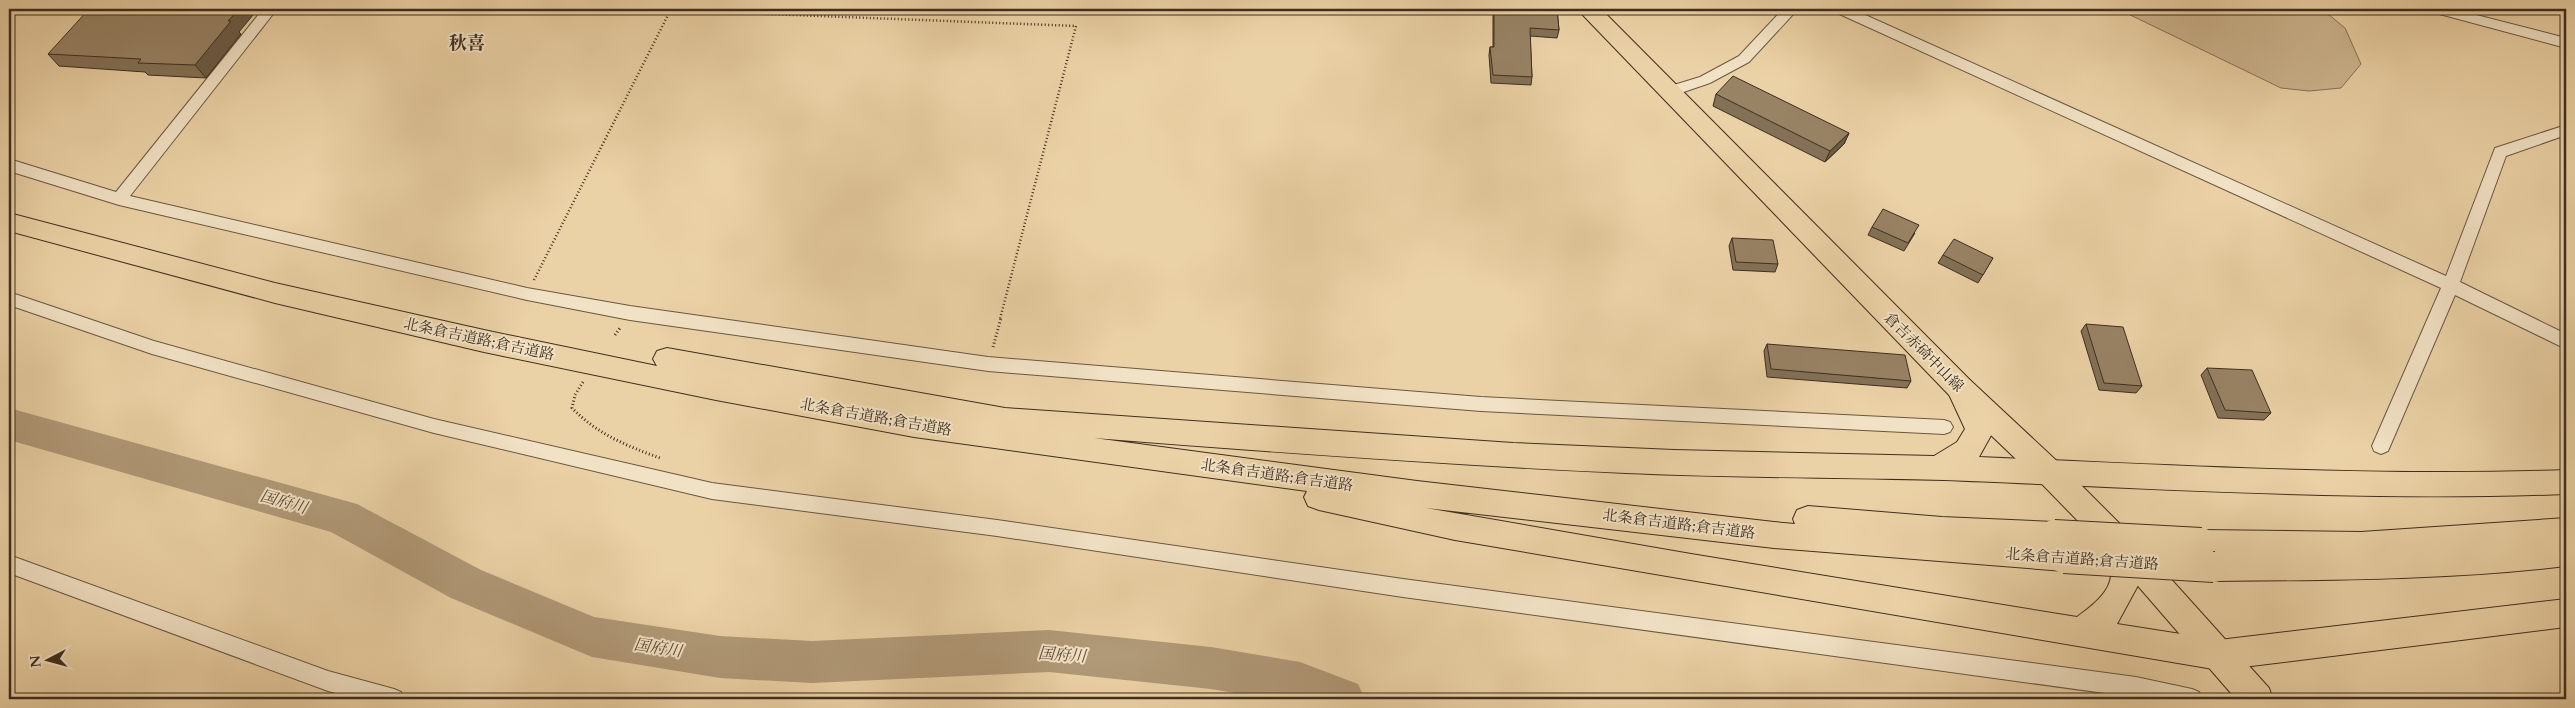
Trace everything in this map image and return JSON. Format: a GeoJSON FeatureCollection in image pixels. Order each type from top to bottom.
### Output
{"type":"FeatureCollection","features":[{"type":"Feature","properties":{"kind":"main road","name":"倉吉赤碕中山線"},"geometry":{"type":"LineString","coordinates":[[1588,9],[1960,388],[2050,473],[2123,547],[2257,699]]}},
{"type":"Feature","properties":{"kind":"main road","name":"北条倉吉道路;倉吉道路"},"geometry":{"type":"LineString","coordinates":[[9,205],[289,280],[477,321],[727,371],[1006,419],[1297,463],[1771,516],[1942,530],[2059,547]]}},
{"type":"Feature","properties":{"kind":"main road","name":"北条倉吉道路;倉吉道路"},"geometry":{"type":"LineString","coordinates":[[9,222],[275,294],[484,341],[716,389],[914,425],[1417,494],[1774,535],[2059,547],[2374,567],[2566,553]]}},
{"type":"Feature","properties":{"kind":"main road"},"geometry":{"type":"LineString","coordinates":[[1938,468],[1967,451],[1980,430],[1960,388]]}},
{"type":"Feature","properties":{"kind":"main road"},"geometry":{"type":"LineString","coordinates":[[1006,419],[1344,446],[1586,459],[1938,468],[2280,484],[2414,486],[2566,482]]}},
{"type":"Feature","properties":{"kind":"main road"},"geometry":{"type":"LineString","coordinates":[[1120,454],[1455,526],[2219,655],[2566,613]]}},
{"type":"Feature","properties":{"kind":"main road","name":"北条倉吉道路;倉吉道路"},"geometry":{"type":"LineString","coordinates":[[2207,555],[2504,537],[2566,531]]}},
{"type":"Feature","properties":{"kind":"main road"},"geometry":{"type":"LineString","coordinates":[[2081,633],[2110,611],[2127,578],[2123,547]]}},
{"type":"Feature","properties":{"kind":"street"},"geometry":{"type":"LineString","coordinates":[[120,199],[270,9]]}},
{"type":"Feature","properties":{"kind":"street"},"geometry":{"type":"LineString","coordinates":[[1669,92],[1705,80],[1744,59],[1791,9]]}},
{"type":"Feature","properties":{"kind":"street"},"geometry":{"type":"LineString","coordinates":[[1840,9],[2451,285],[2566,342]]}},
{"type":"Feature","properties":{"kind":"street"},"geometry":{"type":"LineString","coordinates":[[2437,9],[2566,43]]}},
{"type":"Feature","properties":{"kind":"street"},"geometry":{"type":"LineString","coordinates":[[2381,446],[2451,285],[2500,152],[2566,130]]}},
{"type":"Feature","properties":{"kind":"street"},"geometry":{"type":"LineString","coordinates":[[9,165],[120,199],[527,294],[630,313],[988,364],[1481,404],[1944,427]]}},
{"type":"Feature","properties":{"kind":"street"},"geometry":{"type":"LineString","coordinates":[[9,298],[152,347],[434,426],[712,491],[997,528],[1403,588],[2136,687],[2192,699]]}},
{"type":"Feature","properties":{"kind":"street"},"geometry":{"type":"LineString","coordinates":[[9,564],[328,680],[394,699]]}},
{"type":"Feature","properties":{"kind":"path"},"geometry":{"type":"LineString","coordinates":[[639,9],[1076,26],[988,364]]}},
{"type":"Feature","properties":{"kind":"path"},"geometry":{"type":"LineString","coordinates":[[527,294],[670,10]]}},
{"type":"Feature","properties":{"kind":"path"},"geometry":{"type":"LineString","coordinates":[[585,378],[575,395],[572,408],[584,422],[617,444],[664,459]]}},
{"type":"Feature","properties":{"kind":"shaded area"},"geometry":{"type":"Polygon","coordinates":[[[2118,9],[2322,9],[2345,28],[2361,64],[2341,88],[2309,91],[2281,88],[2118,9]]]}},
{"type":"Feature","properties":{"kind":"building"},"geometry":{"type":"Polygon","coordinates":[[[89,9],[239,9],[195,65],[138,63],[141,59],[48,54],[89,9]]]}},
{"type":"Feature","properties":{"kind":"building"},"geometry":{"type":"Polygon","coordinates":[[[1494,9],[1557,9],[1559,30],[1530,28],[1532,77],[1493,75],[1490,47],[1494,47],[1494,9]]]}},
{"type":"Feature","properties":{"kind":"building"},"geometry":{"type":"Polygon","coordinates":[[[1733,76],[1849,133],[1830,151],[1716,94],[1733,76]]]}},
{"type":"Feature","properties":{"kind":"building"},"geometry":{"type":"Polygon","coordinates":[[[1883,209],[1919,225],[1908,243],[1872,227],[1883,209]]]}},
{"type":"Feature","properties":{"kind":"building"},"geometry":{"type":"Polygon","coordinates":[[[1732,238],[1773,240],[1778,264],[1736,262],[1732,238]]]}},
{"type":"Feature","properties":{"kind":"building"},"geometry":{"type":"Polygon","coordinates":[[[1954,239],[1993,258],[1983,275],[1943,255],[1954,239]]]}},
{"type":"Feature","properties":{"kind":"building"},"geometry":{"type":"Polygon","coordinates":[[[2086,324],[2123,327],[2142,386],[2104,383],[2086,324]]]}},
{"type":"Feature","properties":{"kind":"building"},"geometry":{"type":"Polygon","coordinates":[[[1767,344],[1905,355],[1911,381],[1771,369],[1767,344]]]}},
{"type":"Feature","properties":{"kind":"building"},"geometry":{"type":"Polygon","coordinates":[[[2207,368],[2252,370],[2271,413],[2225,410],[2207,368]]]}},
{"type":"Feature","properties":{"kind":"waterway","name":"国府川"},"geometry":{"type":"LineString","coordinates":[[9,424],[342,517],[466,584],[592,637],[720,657],[812,662],[1049,651],[1211,668],[1300,683],[1342,699]]}},
{"type":"Feature","properties":{"kind":"district","name":"秋喜"},"geometry":{"type":"Point","coordinates":[467,43]}}]}
